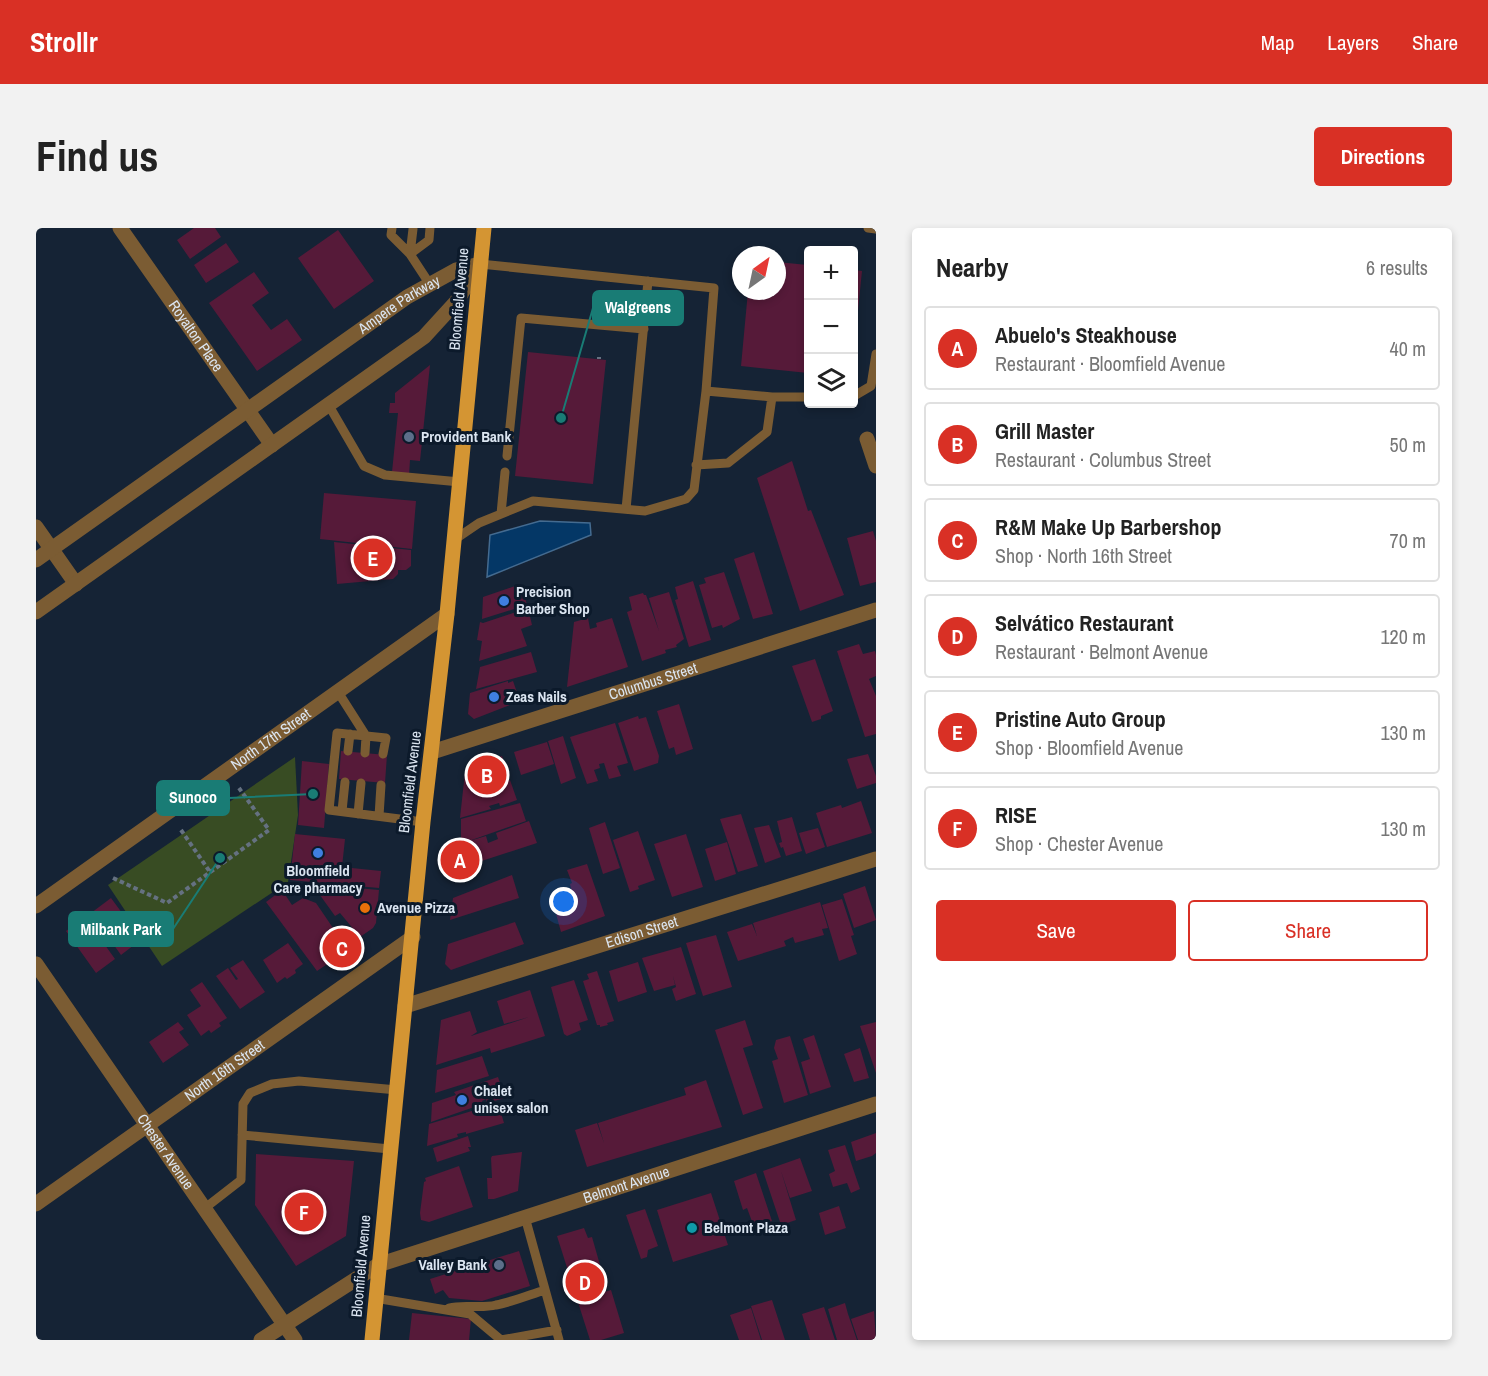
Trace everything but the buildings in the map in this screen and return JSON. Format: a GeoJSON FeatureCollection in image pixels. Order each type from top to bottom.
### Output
{"type":"FeatureCollection","features":[{"type":"Feature","properties":{"kind":"main road","name":"Bloomfield Avenue"},"geometry":{"type":"LineString","coordinates":[[372,1340],[423,822],[447,614],[484,228]]}},
{"type":"Feature","properties":{"kind":"street","name":"Royalton Place"},"geometry":{"type":"LineString","coordinates":[[120,228],[272,445]]}},
{"type":"Feature","properties":{"kind":"street","name":"Ampere Parkway"},"geometry":{"type":"LineString","coordinates":[[36,560],[407,297],[456,270],[480,264]]}},
{"type":"Feature","properties":{"kind":"street","name":"Ampere Parkway"},"geometry":{"type":"LineString","coordinates":[[36,612],[424,337],[456,302],[480,264]]}},
{"type":"Feature","properties":{"kind":"street"},"geometry":{"type":"LineString","coordinates":[[867,439],[876,466]]}},
{"type":"Feature","properties":{"kind":"street"},"geometry":{"type":"LineString","coordinates":[[36,527],[76,584]]}},
{"type":"Feature","properties":{"kind":"street","name":"Columbus Street"},"geometry":{"type":"LineString","coordinates":[[432,752],[876,610]]}},
{"type":"Feature","properties":{"kind":"street","name":"North 17th Street"},"geometry":{"type":"LineString","coordinates":[[36,906],[447,614]]}},
{"type":"Feature","properties":{"kind":"street","name":"Edison Street"},"geometry":{"type":"LineString","coordinates":[[405,1006],[876,859]]}},
{"type":"Feature","properties":{"kind":"street","name":"North 16th Street"},"geometry":{"type":"LineString","coordinates":[[36,1204],[413,938]]}},
{"type":"Feature","properties":{"kind":"street","name":"Chester Avenue"},"geometry":{"type":"LineString","coordinates":[[36,964],[295,1340]]}},
{"type":"Feature","properties":{"kind":"street","name":"Belmont Avenue"},"geometry":{"type":"LineString","coordinates":[[261,1340],[378,1265],[876,1104]]}},
{"type":"Feature","properties":{"kind":"lane"},"geometry":{"type":"LineString","coordinates":[[392,228],[391,235],[410,254],[429,283]]}},
{"type":"Feature","properties":{"kind":"lane"},"geometry":{"type":"LineString","coordinates":[[410,254],[429,240],[430,228]]}},
{"type":"Feature","properties":{"kind":"lane"},"geometry":{"type":"LineString","coordinates":[[868,228],[876,229]]}},
{"type":"Feature","properties":{"kind":"lane"},"geometry":{"type":"LineString","coordinates":[[410,254],[413,229]]}},
{"type":"Feature","properties":{"kind":"lane"},"geometry":{"type":"LineString","coordinates":[[454,540],[479,523],[533,501],[645,511],[686,499],[694,490],[706,391],[714,288],[480,264]]}},
{"type":"Feature","properties":{"kind":"lane"},"geometry":{"type":"LineString","coordinates":[[626,509],[648,282]]}},
{"type":"Feature","properties":{"kind":"lane"},"geometry":{"type":"LineString","coordinates":[[507,456],[521,318],[644,329]]}},
{"type":"Feature","properties":{"kind":"lane"},"geometry":{"type":"LineString","coordinates":[[858,394],[871,386],[876,354]]}},
{"type":"Feature","properties":{"kind":"lane"},"geometry":{"type":"LineString","coordinates":[[706,391],[772,397],[804,397]]}},
{"type":"Feature","properties":{"kind":"lane"},"geometry":{"type":"LineString","coordinates":[[696,465],[728,463],[767,432],[772,397]]}},
{"type":"Feature","properties":{"kind":"lane"},"geometry":{"type":"LineString","coordinates":[[328,404],[364,466],[385,475],[460,482]]}},
{"type":"Feature","properties":{"kind":"lane"},"geometry":{"type":"LineString","coordinates":[[501,514],[506,472]]}},
{"type":"Feature","properties":{"kind":"lane"},"geometry":{"type":"LineString","coordinates":[[338,692],[366,736],[365,753]]}},
{"type":"Feature","properties":{"kind":"lane"},"geometry":{"type":"LineString","coordinates":[[383,754],[386,738],[337,733],[329,810],[423,822]]}},
{"type":"Feature","properties":{"kind":"lane"},"geometry":{"type":"LineString","coordinates":[[348,751],[350,734]]}},
{"type":"Feature","properties":{"kind":"lane"},"geometry":{"type":"LineString","coordinates":[[342,811],[345,782]]}},
{"type":"Feature","properties":{"kind":"lane"},"geometry":{"type":"LineString","coordinates":[[358,814],[361,783]]}},
{"type":"Feature","properties":{"kind":"lane"},"geometry":{"type":"LineString","coordinates":[[379,816],[381,785]]}},
{"type":"Feature","properties":{"kind":"lane"},"geometry":{"type":"LineString","coordinates":[[205,1208],[241,1180],[243,1104],[250,1093],[272,1084],[300,1081],[397,1090]]}},
{"type":"Feature","properties":{"kind":"lane"},"geometry":{"type":"LineString","coordinates":[[242,1135],[390,1149]]}},
{"type":"Feature","properties":{"kind":"lane"},"geometry":{"type":"LineString","coordinates":[[525,1217],[559,1340]]}},
{"type":"Feature","properties":{"kind":"lane"},"geometry":{"type":"LineString","coordinates":[[443,1309],[460,1305],[478,1307],[495,1305],[545,1290]]}},
{"type":"Feature","properties":{"kind":"lane"},"geometry":{"type":"LineString","coordinates":[[375,1298],[470,1314],[501,1340],[556,1330]]}},
{"type":"Feature","properties":{"kind":"path"},"geometry":{"type":"LineString","coordinates":[[113,878],[167,903],[268,830],[239,788]]}},
{"type":"Feature","properties":{"kind":"path"},"geometry":{"type":"LineString","coordinates":[[181,830],[210,872]]}},
{"type":"Feature","properties":{"kind":"green space"},"geometry":{"type":"Polygon","coordinates":[[[295,757],[298,815],[288,882],[162,966],[108,885],[295,757]]]}},
{"type":"Feature","properties":{"kind":"water"},"geometry":{"type":"Polygon","coordinates":[[[540,521],[590,523],[591,535],[487,577],[490,535],[540,521]]]}},
{"type":"Feature","properties":{"kind":"place","name":"Walgreens"},"geometry":{"type":"Point","coordinates":[561,418]}},
{"type":"Feature","properties":{"kind":"place","name":"Provident Bank"},"geometry":{"type":"Point","coordinates":[409,437]}},
{"type":"Feature","properties":{"kind":"place","name":"Pristine Auto Group"},"geometry":{"type":"Point","coordinates":[373,558]}},
{"type":"Feature","properties":{"kind":"place","name":"Precision Barber Shop"},"geometry":{"type":"Point","coordinates":[504,601]}},
{"type":"Feature","properties":{"kind":"place","name":"Zeas Nails"},"geometry":{"type":"Point","coordinates":[494,697]}},
{"type":"Feature","properties":{"kind":"place","name":"Grill Master"},"geometry":{"type":"Point","coordinates":[487,775]}},
{"type":"Feature","properties":{"kind":"place","name":"Sunoco"},"geometry":{"type":"Point","coordinates":[313,794]}},
{"type":"Feature","properties":{"kind":"place","name":"Bloomfield Care pharmacy"},"geometry":{"type":"Point","coordinates":[318,853]}},
{"type":"Feature","properties":{"kind":"place","name":"Milbank Park"},"geometry":{"type":"Point","coordinates":[220,858]}},
{"type":"Feature","properties":{"kind":"place","name":"Abuelo's Steakhouse"},"geometry":{"type":"Point","coordinates":[460,860]}},
{"type":"Feature","properties":{"kind":"place","name":"Avenue Pizza"},"geometry":{"type":"Point","coordinates":[365,908]}},
{"type":"Feature","properties":{"kind":"place","name":"R&M Make Up Barbershop"},"geometry":{"type":"Point","coordinates":[342,948]}},
{"type":"Feature","properties":{"kind":"place","name":"Chalet unisex salon"},"geometry":{"type":"Point","coordinates":[462,1100]}},
{"type":"Feature","properties":{"kind":"place","name":"RISE"},"geometry":{"type":"Point","coordinates":[304,1212]}},
{"type":"Feature","properties":{"kind":"place","name":"Belmont Plaza"},"geometry":{"type":"Point","coordinates":[692,1228]}},
{"type":"Feature","properties":{"kind":"place","name":"Valley Bank"},"geometry":{"type":"Point","coordinates":[499,1265]}},
{"type":"Feature","properties":{"kind":"place","name":"Selvático Restaurant"},"geometry":{"type":"Point","coordinates":[585,1282]}}]}
